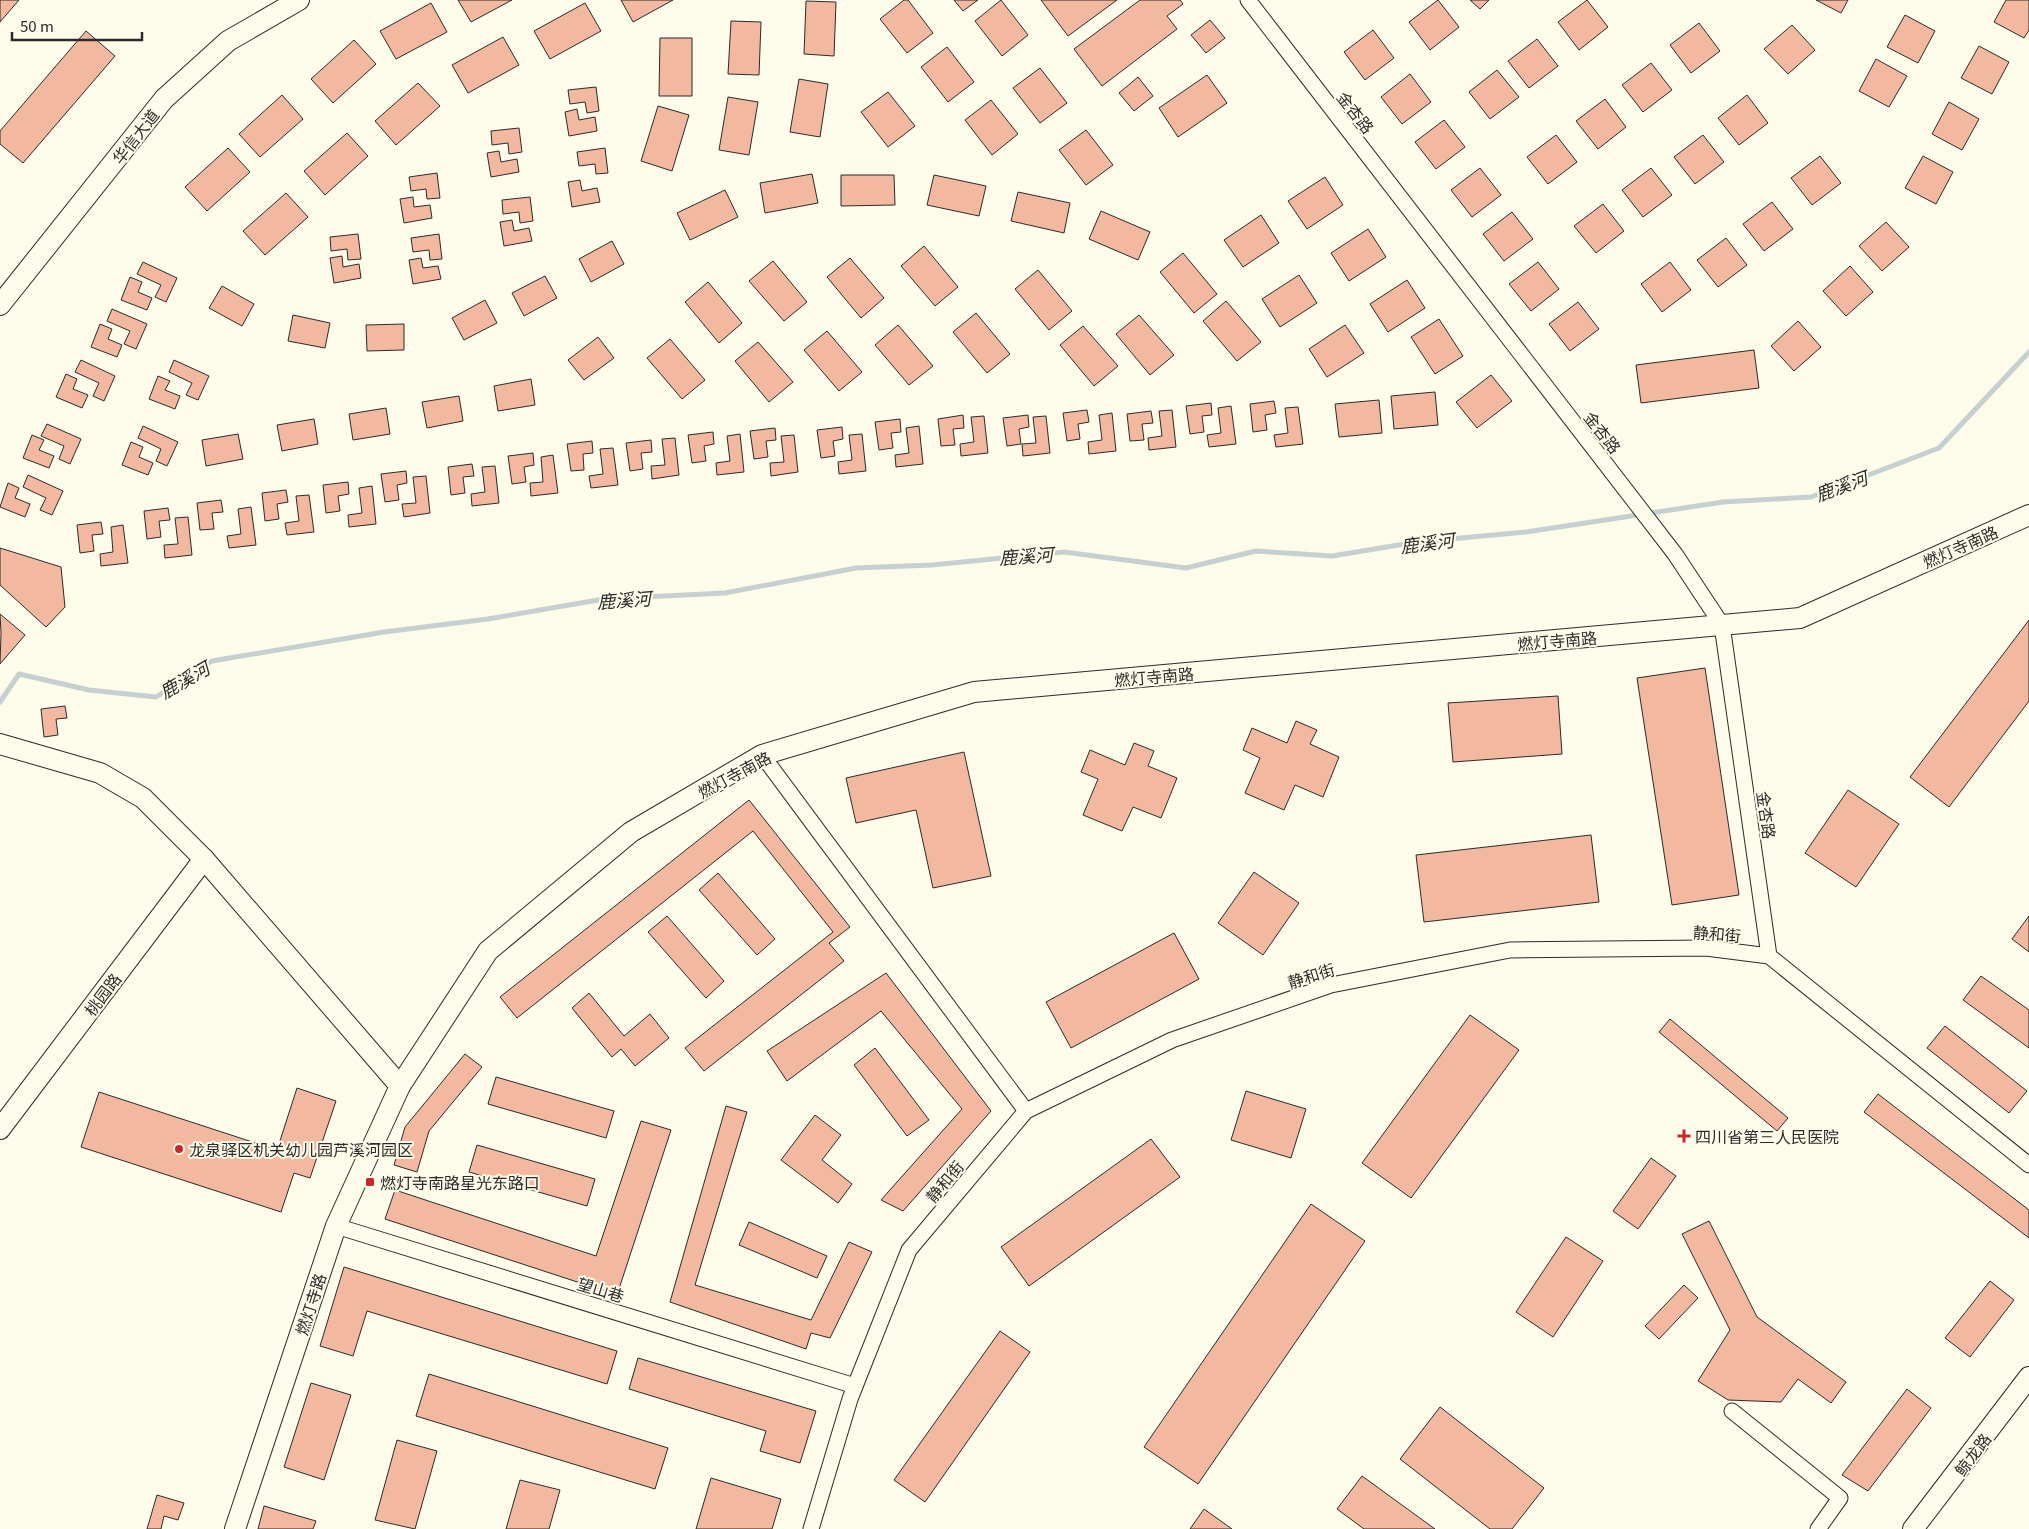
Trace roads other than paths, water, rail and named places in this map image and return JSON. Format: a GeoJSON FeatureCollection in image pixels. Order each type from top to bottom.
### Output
{"type":"FeatureCollection","features":[{"type":"Feature","properties":{"kind":"street","name":"华信大道"},"geometry":{"type":"LineString","coordinates":[[0,305],[164,99],[228,41],[299,0]]}},
{"type":"Feature","properties":{"kind":"street","name":"金杏路"},"geometry":{"type":"LineString","coordinates":[[1248,0],[1675,554],[1722,625],[1769,956]]}},
{"type":"Feature","properties":{"kind":"street","name":"燃灯寺南路"},"geometry":{"type":"LineString","coordinates":[[400,1086],[488,951],[631,832],[762,755],[974,692],[1800,618],[2029,514]]}},
{"type":"Feature","properties":{"kind":"street"},"geometry":{"type":"LineString","coordinates":[[0,744],[100,773],[142,798],[204,859],[400,1086]]}},
{"type":"Feature","properties":{"kind":"street"},"geometry":{"type":"LineString","coordinates":[[762,755],[1026,1111]]}},
{"type":"Feature","properties":{"kind":"street","name":"桃园路"},"geometry":{"type":"LineString","coordinates":[[0,1129],[204,859]]}},
{"type":"Feature","properties":{"kind":"street","name":"静和街"},"geometry":{"type":"LineString","coordinates":[[811,1529],[855,1386],[909,1250],[1026,1111],[1172,1040],[1331,985],[1510,950],[1706,948],[1769,956]]}},
{"type":"Feature","properties":{"kind":"street"},"geometry":{"type":"LineString","coordinates":[[1769,956],[2029,1165]]}},
{"type":"Feature","properties":{"kind":"street","name":"燃灯寺路"},"geometry":{"type":"LineString","coordinates":[[235,1529],[336,1226],[400,1086]]}},
{"type":"Feature","properties":{"kind":"street","name":"望山巷"},"geometry":{"type":"LineString","coordinates":[[336,1226],[855,1386]]}},
{"type":"Feature","properties":{"kind":"street","name":"鲸龙路"},"geometry":{"type":"LineString","coordinates":[[1914,1529],[2029,1377]]}},
{"type":"Feature","properties":{"kind":"street"},"geometry":{"type":"LineString","coordinates":[[1732,1411],[1840,1498],[1818,1529]]}},
{"type":"Feature","properties":{"kind":"waterway","name":"鹿溪河"},"geometry":{"type":"LineString","coordinates":[[0,702],[19,674],[89,690],[156,697],[212,661],[384,632],[488,619],[604,599],[725,593],[856,568],[932,565],[1064,552],[1186,568],[1256,551],[1332,556],[1417,542],[1526,532],[1723,502],[1811,497],[1939,448],[2029,352]]}},
{"type":"Feature","properties":{"kind":"place","name":"四川省第三人民医院"},"geometry":{"type":"Point","coordinates":[1684,1136]}},
{"type":"Feature","properties":{"kind":"place","name":"龙泉驿区机关幼儿园芦溪河园区"},"geometry":{"type":"Point","coordinates":[179,1149]}},
{"type":"Feature","properties":{"kind":"place","name":"燃灯寺南路星光东路口"},"geometry":{"type":"Point","coordinates":[370,1182]}}]}
